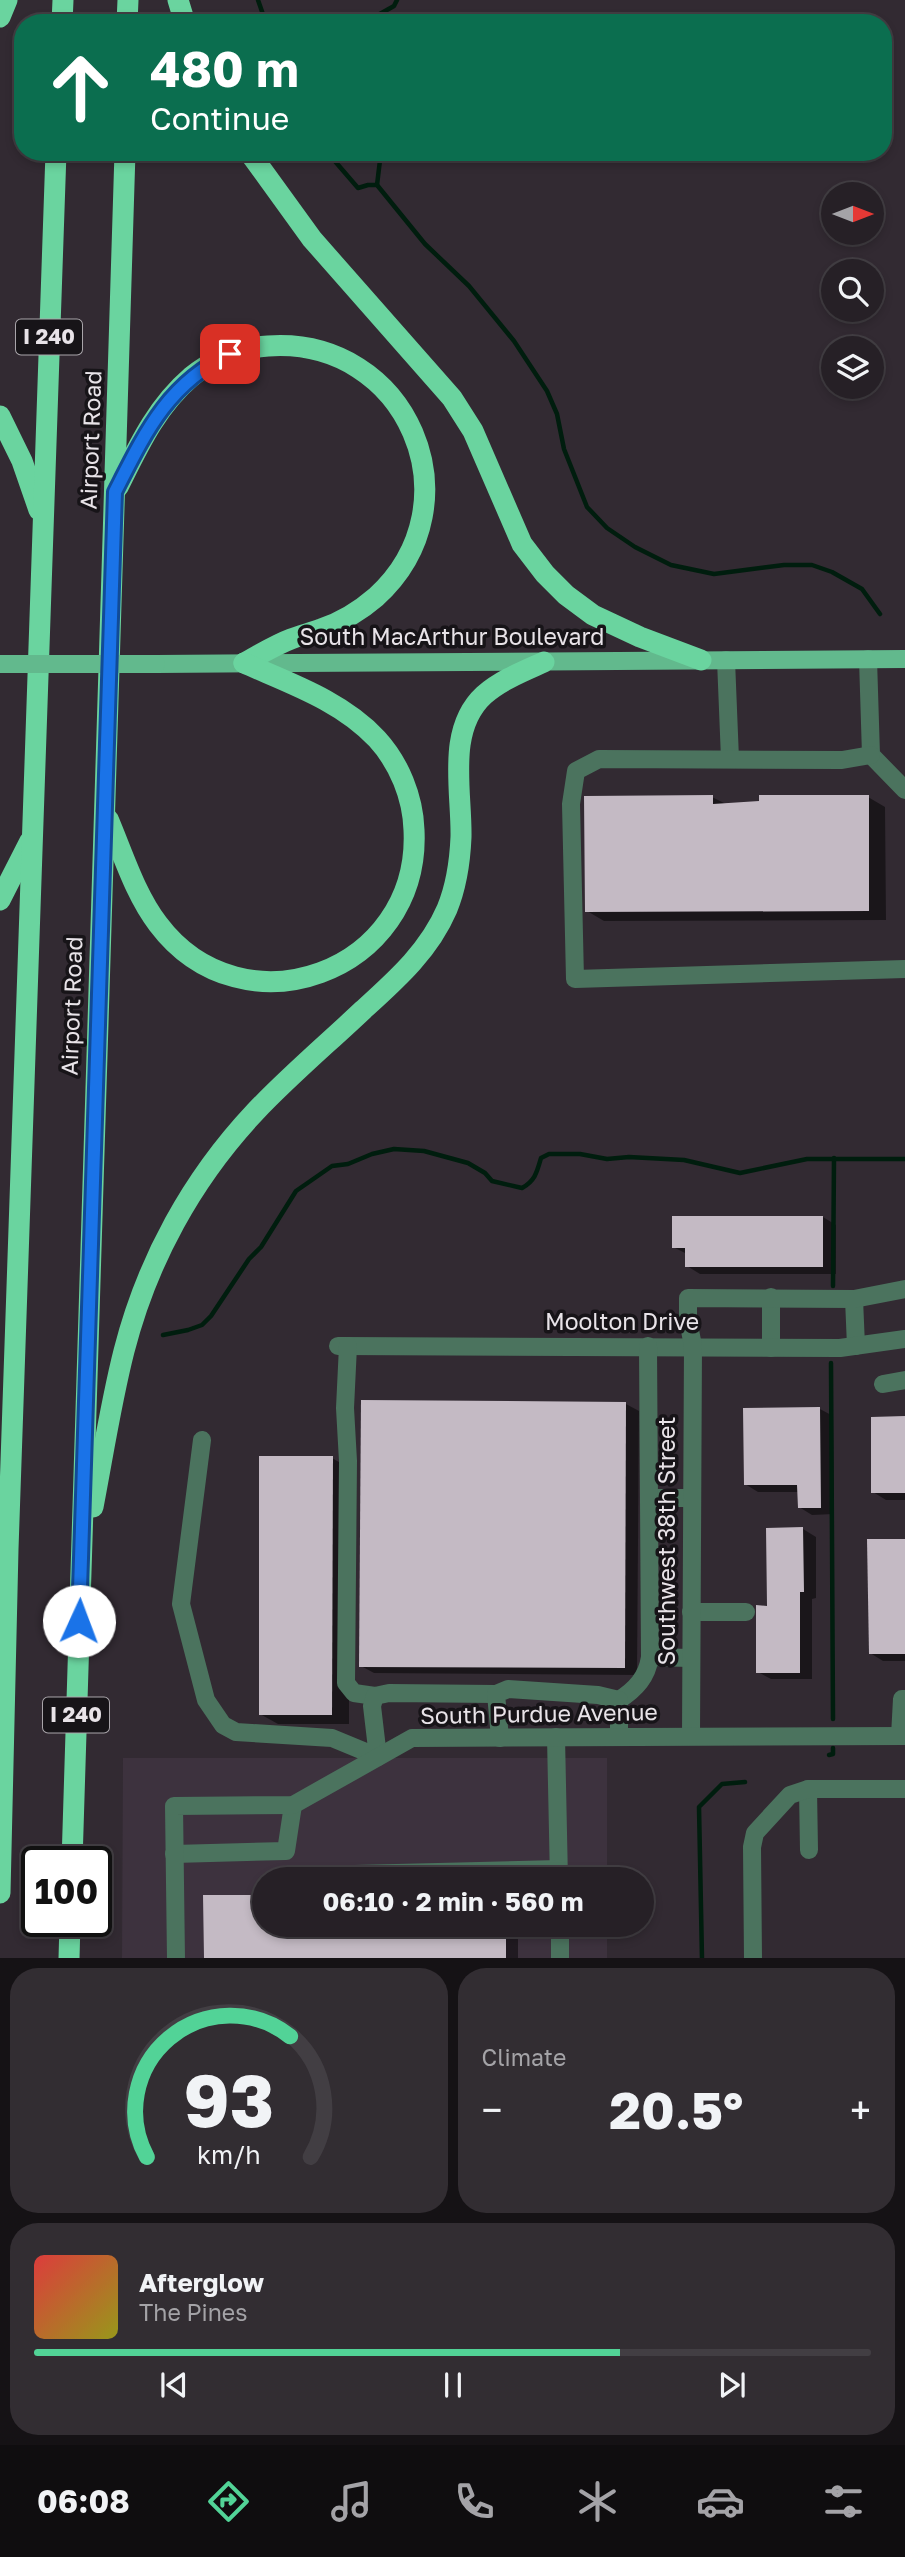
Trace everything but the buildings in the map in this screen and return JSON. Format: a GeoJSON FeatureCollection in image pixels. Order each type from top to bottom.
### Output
{"type":"FeatureCollection","features":[{"type":"Feature","properties":{"kind":"highway"},"geometry":{"type":"LineString","coordinates":[[0,17],[7,0]]}},
{"type":"Feature","properties":{"kind":"highway","name":"Airport Road"},"geometry":{"type":"LineString","coordinates":[[0,1893],[8,1549],[56,161]]}},
{"type":"Feature","properties":{"kind":"highway","name":"Airport Road"},"geometry":{"type":"LineString","coordinates":[[72,1846],[125,161]]}},
{"type":"Feature","properties":{"kind":"highway"},"geometry":{"type":"LineString","coordinates":[[256,161],[312,239],[452,398],[473,431],[522,544],[545,574],[566,595],[593,615],[640,638],[701,660]]}},
{"type":"Feature","properties":{"kind":"highway"},"geometry":{"type":"LineString","coordinates":[[115,492],[149,426],[170,398],[209,364],[230,354],[256,347],[307,346],[357,366],[396,401],[420,449],[425,476],[425,500],[420,529],[410,552],[395,576],[375,597],[352,614],[325,628],[291,639],[244,663]]}},
{"type":"Feature","properties":{"kind":"highway"},"geometry":{"type":"LineString","coordinates":[[0,416],[22,461],[43,522]]}},
{"type":"Feature","properties":{"kind":"highway"},"geometry":{"type":"LineString","coordinates":[[81,1567],[124,1351],[140,1298],[174,1222],[198,1182],[256,1111],[390,986],[419,956],[434,934],[447,909],[456,882],[460,855],[460,746],[464,726],[471,710],[484,695],[506,680],[544,662]]}},
{"type":"Feature","properties":{"kind":"highway"},"geometry":{"type":"LineString","coordinates":[[105,810],[141,897],[158,924],[178,946],[218,971],[247,980],[301,978],[328,970],[354,957],[375,940],[403,897],[412,867],[413,813],[407,789],[395,763],[376,738],[322,698],[244,663]]}},
{"type":"Feature","properties":{"kind":"highway"},"geometry":{"type":"LineString","coordinates":[[0,900],[34,833]]}},
{"type":"Feature","properties":{"kind":"highway"},"geometry":{"type":"LineString","coordinates":[[0,1504],[8,1549]]}},
{"type":"Feature","properties":{"kind":"highway"},"geometry":{"type":"LineString","coordinates":[[69,1958],[70,1937]]}},
{"type":"Feature","properties":{"kind":"main road","name":"South MacArthur Boulevard"},"geometry":{"type":"LineString","coordinates":[[0,664],[905,659]]}},
{"type":"Feature","properties":{"kind":"street"},"geometry":{"type":"LineString","coordinates":[[868,659],[871,755],[905,789]]}},
{"type":"Feature","properties":{"kind":"street"},"geometry":{"type":"LineString","coordinates":[[726,660],[730,760]]}},
{"type":"Feature","properties":{"kind":"street"},"geometry":{"type":"LineString","coordinates":[[871,755],[842,760],[599,759],[576,771],[571,804],[575,979],[905,969]]}},
{"type":"Feature","properties":{"kind":"street"},"geometry":{"type":"LineString","coordinates":[[771,1348],[771,1297],[854,1299],[905,1289]]}},
{"type":"Feature","properties":{"kind":"street","name":"Southwest 38th Street"},"geometry":{"type":"LineString","coordinates":[[691,1736],[693,1346],[688,1320],[688,1298],[771,1297]]}},
{"type":"Feature","properties":{"kind":"street"},"geometry":{"type":"LineString","coordinates":[[854,1299],[856,1346]]}},
{"type":"Feature","properties":{"kind":"street","name":"Moolton Drive"},"geometry":{"type":"LineString","coordinates":[[375,1696],[354,1693],[346,1683],[348,1461],[343,1346],[840,1348],[905,1339]]}},
{"type":"Feature","properties":{"kind":"street"},"geometry":{"type":"LineString","coordinates":[[202,1440],[181,1604],[206,1700],[223,1725],[236,1732],[332,1738],[378,1757],[372,1706],[375,1696],[388,1693],[496,1694],[508,1689],[598,1695],[619,1700],[632,1692],[648,1673],[648,1346]]}},
{"type":"Feature","properties":{"kind":"street"},"geometry":{"type":"LineString","coordinates":[[883,1384],[905,1380]]}},
{"type":"Feature","properties":{"kind":"street"},"geometry":{"type":"LineString","coordinates":[[649,1498],[692,1498]]}},
{"type":"Feature","properties":{"kind":"street"},"geometry":{"type":"LineString","coordinates":[[691,1612],[746,1612]]}},
{"type":"Feature","properties":{"kind":"street"},"geometry":{"type":"LineString","coordinates":[[650,1657],[691,1658]]}},
{"type":"Feature","properties":{"kind":"street"},"geometry":{"type":"LineString","coordinates":[[496,1694],[500,1738]]}},
{"type":"Feature","properties":{"kind":"street"},"geometry":{"type":"LineString","coordinates":[[903,1736],[902,1699],[905,1699]]}},
{"type":"Feature","properties":{"kind":"street"},"geometry":{"type":"LineString","coordinates":[[619,1700],[619,1737]]}},
{"type":"Feature","properties":{"kind":"street","name":"South Purdue Avenue"},"geometry":{"type":"LineString","coordinates":[[176,1958],[174,1807],[293,1805],[412,1738],[903,1736]]}},
{"type":"Feature","properties":{"kind":"street"},"geometry":{"type":"LineString","coordinates":[[556,1737],[559,1867]]}},
{"type":"Feature","properties":{"kind":"street"},"geometry":{"type":"LineString","coordinates":[[808,1789],[809,1850]]}},
{"type":"Feature","properties":{"kind":"street"},"geometry":{"type":"LineString","coordinates":[[753,1958],[752,1847],[755,1833],[790,1795],[808,1789],[905,1789]]}},
{"type":"Feature","properties":{"kind":"street"},"geometry":{"type":"LineString","coordinates":[[174,1854],[286,1851],[293,1805]]}},
{"type":"Feature","properties":{"kind":"street"},"geometry":{"type":"LineString","coordinates":[[559,1937],[560,1958]]}},
{"type":"Feature","properties":{"kind":"shaded area"},"geometry":{"type":"Polygon","coordinates":[[[123,1758],[607,1758],[607,1867],[252,1867],[252,1937],[607,1937],[607,1958],[122,1958],[123,1758]]]}},
{"type":"Feature","properties":{"kind":"waterway"},"geometry":{"type":"LineString","coordinates":[[258,0],[263,14]]}},
{"type":"Feature","properties":{"kind":"waterway"},"geometry":{"type":"LineString","coordinates":[[380,14],[394,6],[397,0]]}},
{"type":"Feature","properties":{"kind":"waterway"},"geometry":{"type":"LineString","coordinates":[[335,161],[358,188],[377,185],[425,244],[469,286],[514,341],[547,391],[557,414],[564,449],[587,507],[607,528],[635,547],[671,565],[714,574],[784,565],[812,565],[832,572],[862,589],[880,614]]}},
{"type":"Feature","properties":{"kind":"waterway"},"geometry":{"type":"LineString","coordinates":[[377,185],[380,161]]}},
{"type":"Feature","properties":{"kind":"waterway"},"geometry":{"type":"LineString","coordinates":[[163,1335],[202,1325],[211,1316],[249,1259],[261,1247],[296,1191],[332,1166],[348,1164],[372,1154],[394,1149],[424,1151],[468,1163],[485,1173],[492,1181],[522,1188],[533,1179],[541,1158],[549,1154],[580,1154],[607,1159],[629,1157],[684,1160],[740,1173],[807,1159],[905,1159]]}},
{"type":"Feature","properties":{"kind":"waterway"},"geometry":{"type":"LineString","coordinates":[[833,1286],[834,1158]]}},
{"type":"Feature","properties":{"kind":"waterway"},"geometry":{"type":"LineString","coordinates":[[831,1363],[833,1719]]}},
{"type":"Feature","properties":{"kind":"waterway"},"geometry":{"type":"LineString","coordinates":[[829,1755],[833,1754],[833,1748]]}},
{"type":"Feature","properties":{"kind":"waterway"},"geometry":{"type":"LineString","coordinates":[[702,1958],[699,1807],[722,1784],[745,1782]]}},
{"type":"Feature","properties":{"kind":"route"},"geometry":{"type":"LineString","coordinates":[[79,1621],[115,492],[149,426],[170,398],[209,364],[230,354]]}}]}
